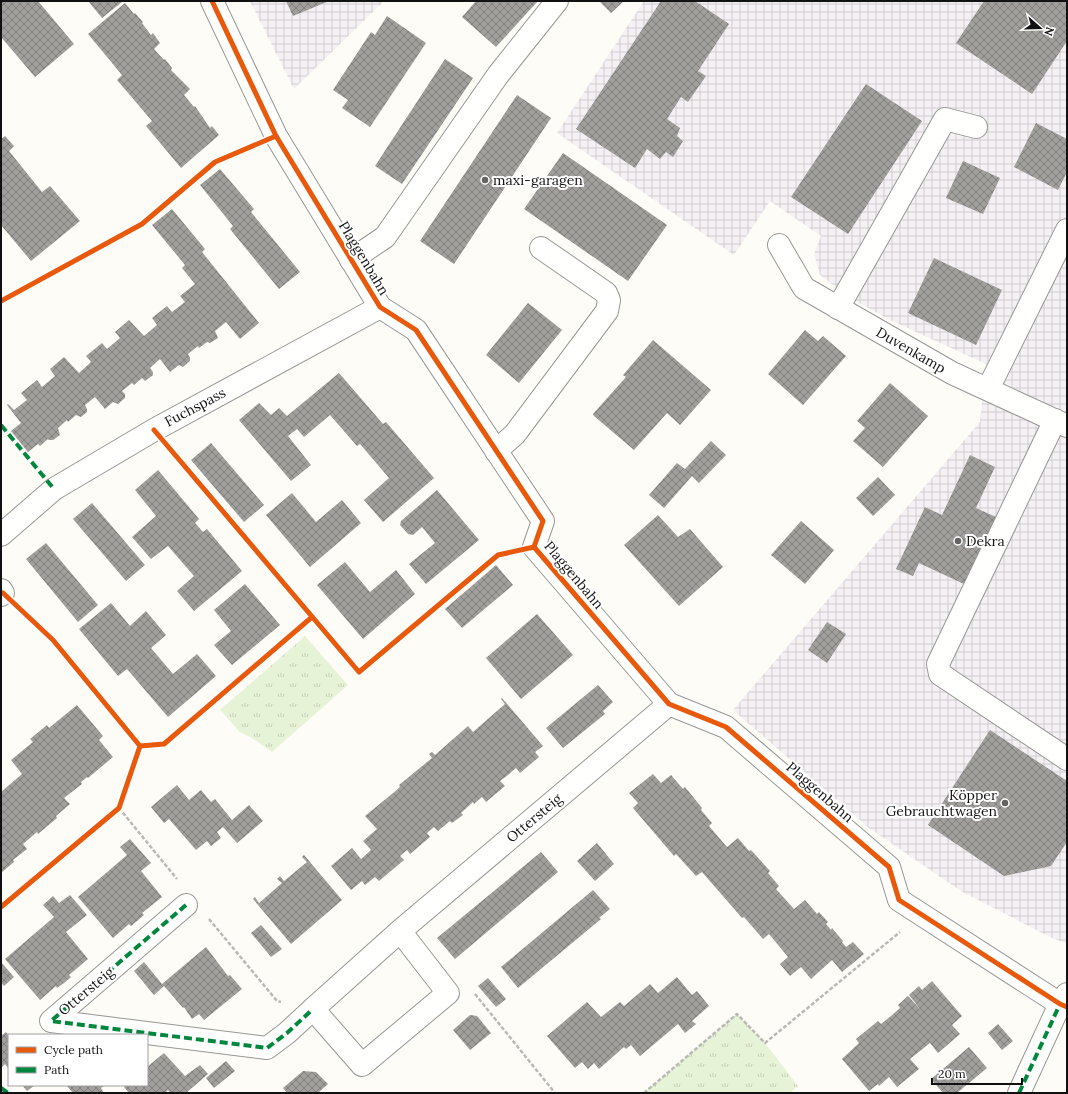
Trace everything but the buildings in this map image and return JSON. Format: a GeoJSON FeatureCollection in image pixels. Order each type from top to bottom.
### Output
{"type":"FeatureCollection","features":[{"type":"Feature","properties":{"kind":"street","name":"Plaggenbahn"},"geometry":{"type":"LineString","coordinates":[[212,1],[276,136],[380,307],[416,330],[543,521],[534,547],[668,704],[726,727],[889,867],[899,900],[921,915],[1065,1002]]}},
{"type":"Feature","properties":{"kind":"street"},"geometry":{"type":"LineString","coordinates":[[351,260],[386,236],[498,75],[557,1]]}},
{"type":"Feature","properties":{"kind":"street"},"geometry":{"type":"LineString","coordinates":[[838,308],[945,119],[976,127]]}},
{"type":"Feature","properties":{"kind":"street"},"geometry":{"type":"LineString","coordinates":[[988,389],[1067,230]]}},
{"type":"Feature","properties":{"kind":"street","name":"Duvenkamp"},"geometry":{"type":"LineString","coordinates":[[779,245],[804,288],[952,373],[1061,423]]}},
{"type":"Feature","properties":{"kind":"street"},"geometry":{"type":"LineString","coordinates":[[496,451],[514,434],[608,311],[609,300],[606,293],[541,248]]}},
{"type":"Feature","properties":{"kind":"street","name":"Fuchspass"},"geometry":{"type":"LineString","coordinates":[[1,535],[54,488],[154,430],[380,307]]}},
{"type":"Feature","properties":{"kind":"street"},"geometry":{"type":"LineString","coordinates":[[1061,423],[938,664],[940,674],[1067,759]]}},
{"type":"Feature","properties":{"kind":"street"},"geometry":{"type":"LineString","coordinates":[[1,590],[3,593],[1,595]]}},
{"type":"Feature","properties":{"kind":"street","name":"Ottersteig"},"geometry":{"type":"LineString","coordinates":[[186,905],[51,1020],[267,1048],[288,1033],[400,931],[668,704]]}},
{"type":"Feature","properties":{"kind":"street"},"geometry":{"type":"LineString","coordinates":[[313,1009],[362,1065],[448,993],[400,931]]}},
{"type":"Feature","properties":{"kind":"street"},"geometry":{"type":"LineString","coordinates":[[1019,1093],[1065,1002]]}},
{"type":"Feature","properties":{"kind":"path"},"geometry":{"type":"LineString","coordinates":[[154,430],[359,672],[498,555],[534,547]]}},
{"type":"Feature","properties":{"kind":"path"},"geometry":{"type":"LineString","coordinates":[[140,746],[164,744],[312,617]]}},
{"type":"Feature","properties":{"kind":"path"},"geometry":{"type":"LineString","coordinates":[[644,1093],[737,1014],[765,1043],[921,915]]}},
{"type":"Feature","properties":{"kind":"path"},"geometry":{"type":"LineString","coordinates":[[448,993],[473,992],[555,1093]]}},
{"type":"Feature","properties":{"kind":"shaded area"},"geometry":{"type":"Polygon","coordinates":[[[250,1],[384,1],[294,89],[250,1]]]}},
{"type":"Feature","properties":{"kind":"shaded area"},"geometry":{"type":"Polygon","coordinates":[[[644,1],[1067,1],[1067,944],[1048,936],[961,891],[869,828],[733,710],[980,422],[986,364],[890,320],[850,298],[820,275],[814,254],[821,236],[770,201],[734,255],[557,133],[644,1]]]}},
{"type":"Feature","properties":{"kind":"green space"},"geometry":{"type":"Polygon","coordinates":[[[305,636],[348,685],[272,752],[252,738],[240,732],[220,710],[305,636]]]}},
{"type":"Feature","properties":{"kind":"green space"},"geometry":{"type":"Polygon","coordinates":[[[737,1014],[765,1043],[798,1086],[790,1093],[644,1093],[737,1014]]]}},
{"type":"Feature","properties":{"kind":"marked path"},"geometry":{"type":"LineString","coordinates":[[1,425],[54,489]]}},
{"type":"Feature","properties":{"kind":"marked path"},"geometry":{"type":"LineString","coordinates":[[186,905],[51,1021],[267,1048],[287,1033],[313,1009]]}},
{"type":"Feature","properties":{"kind":"marked path"},"geometry":{"type":"LineString","coordinates":[[1019,1093],[1060,1004]]}},
{"type":"Feature","properties":{"kind":"marked path"},"geometry":{"type":"LineString","coordinates":[[1,1088],[8,1093]]}},
{"type":"Feature","properties":{"kind":"cycle path"},"geometry":{"type":"LineString","coordinates":[[212,1],[276,136],[380,307],[416,330],[543,521],[534,547],[669,704],[726,727],[889,867],[899,900],[1060,1004],[1067,1007]]}},
{"type":"Feature","properties":{"kind":"cycle path"},"geometry":{"type":"LineString","coordinates":[[1,301],[142,224],[215,162],[276,136]]}},
{"type":"Feature","properties":{"kind":"cycle path"},"geometry":{"type":"LineString","coordinates":[[154,430],[359,672],[498,555],[534,547]]}},
{"type":"Feature","properties":{"kind":"cycle path"},"geometry":{"type":"LineString","coordinates":[[1,907],[119,808],[140,746],[53,640],[3,593]]}},
{"type":"Feature","properties":{"kind":"cycle path"},"geometry":{"type":"LineString","coordinates":[[140,746],[164,744],[312,617]]}},
{"type":"Feature","properties":{"kind":"place","name":"maxi-garagen"},"geometry":{"type":"Point","coordinates":[485,180]}},
{"type":"Feature","properties":{"kind":"place","name":"Dekra"},"geometry":{"type":"Point","coordinates":[958,541]}},
{"type":"Feature","properties":{"kind":"place","name":"Köpper Gebrauchtwagen"},"geometry":{"type":"Point","coordinates":[1005,803]}}]}
